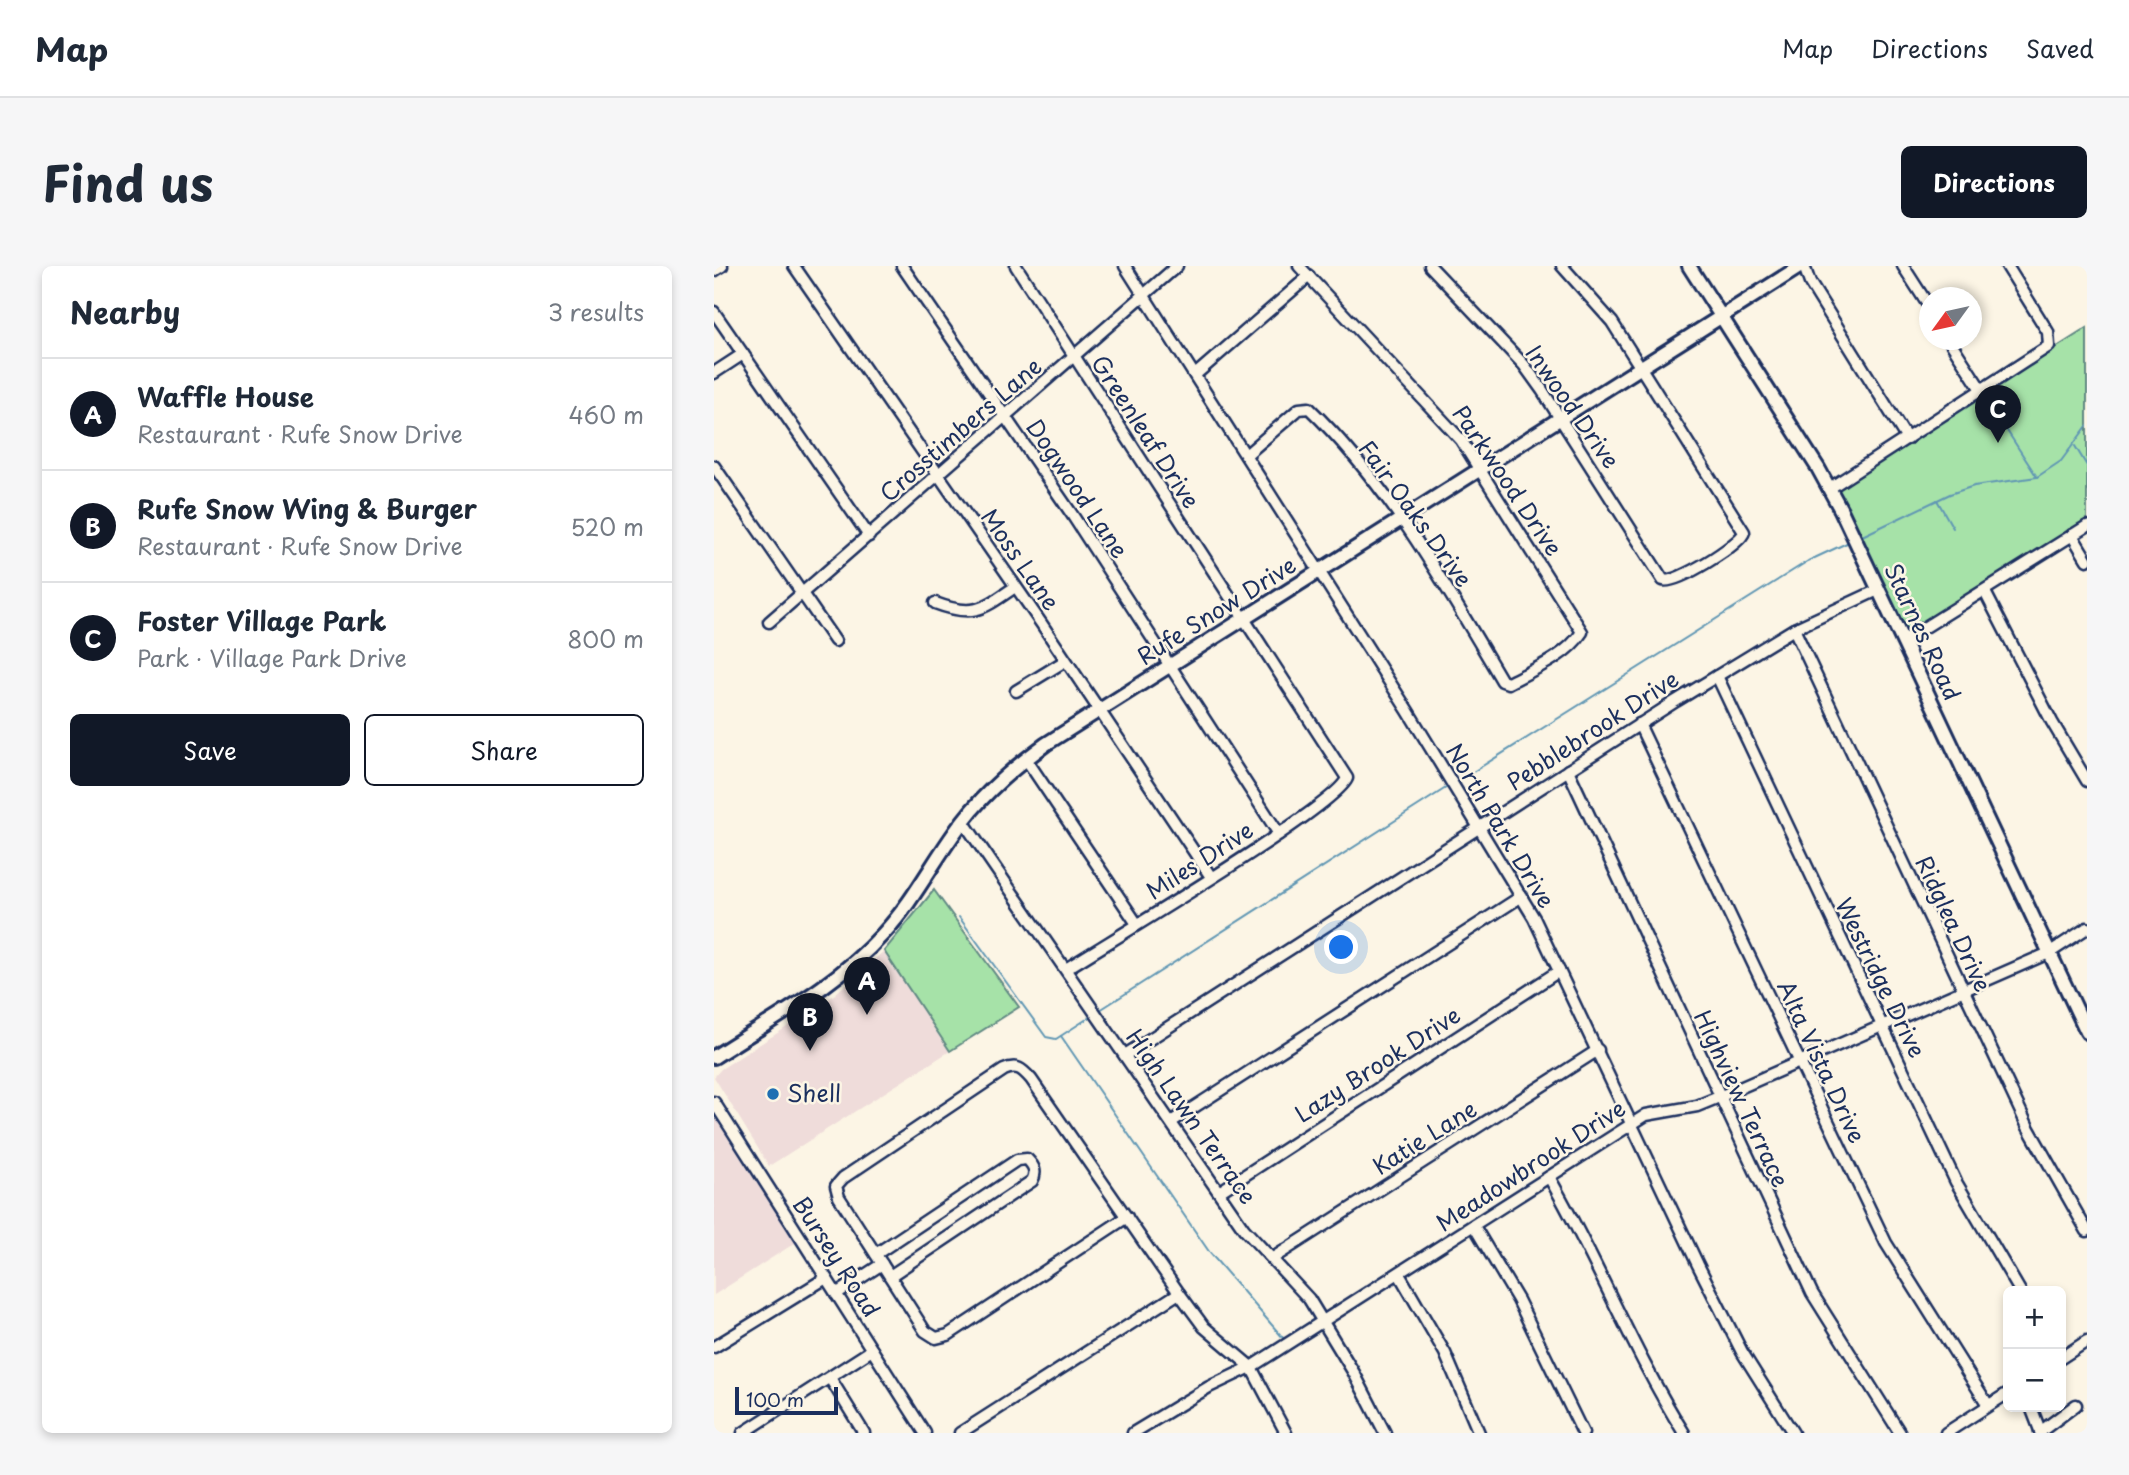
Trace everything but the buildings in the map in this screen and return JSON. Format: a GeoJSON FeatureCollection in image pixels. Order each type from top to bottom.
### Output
{"type":"FeatureCollection","features":[{"type":"Feature","properties":{"kind":"main road","name":"Starnes Road"},"geometry":{"type":"LineString","coordinates":[[1689,266],[1830,488],[2087,1032]]}},
{"type":"Feature","properties":{"kind":"main road","name":"Rufe Snow Drive"},"geometry":{"type":"LineString","coordinates":[[714,1057],[824,986],[867,950],[903,910],[963,821],[997,783],[1026,759],[1098,710],[1802,266]]}},
{"type":"Feature","properties":{"kind":"street"},"geometry":{"type":"LineString","coordinates":[[714,271],[722,266]]}},
{"type":"Feature","properties":{"kind":"street","name":"Moss Lane"},"geometry":{"type":"LineString","coordinates":[[794,266],[1211,877]]}},
{"type":"Feature","properties":{"kind":"street","name":"Dogwood Lane"},"geometry":{"type":"LineString","coordinates":[[902,266],[1006,417],[1279,834]]}},
{"type":"Feature","properties":{"kind":"street","name":"Greenleaf Drive"},"geometry":{"type":"LineString","coordinates":[[1016,266],[1242,620],[1347,778]]}},
{"type":"Feature","properties":{"kind":"street","name":"North Park Drive"},"geometry":{"type":"LineString","coordinates":[[1125,266],[1320,571],[1522,897],[1742,1352],[1793,1433]]}},
{"type":"Feature","properties":{"kind":"street","name":"Crosstimbers Lane"},"geometry":{"type":"LineString","coordinates":[[769,622],[1177,266]]}},
{"type":"Feature","properties":{"kind":"street","name":"Parkwood Drive"},"geometry":{"type":"LineString","coordinates":[[1299,266],[1437,411],[1480,469],[1581,628],[1580,636],[1538,667],[1508,683],[1502,681]]}},
{"type":"Feature","properties":{"kind":"street","name":"Inwood Drive"},"geometry":{"type":"LineString","coordinates":[[1430,266],[1524,365],[1667,582],[1676,580],[1743,538],[1744,532],[1641,367]]}},
{"type":"Feature","properties":{"kind":"street"},"geometry":{"type":"LineString","coordinates":[[1562,266],[1605,313],[1641,367]]}},
{"type":"Feature","properties":{"kind":"street"},"geometry":{"type":"LineString","coordinates":[[1802,266],[1907,439]]}},
{"type":"Feature","properties":{"kind":"street"},"geometry":{"type":"LineString","coordinates":[[1903,266],[1919,291]]}},
{"type":"Feature","properties":{"kind":"street"},"geometry":{"type":"LineString","coordinates":[[1830,488],[2044,351],[2050,341],[2048,332],[2007,266]]}},
{"type":"Feature","properties":{"kind":"street"},"geometry":{"type":"LineString","coordinates":[[1195,374],[1309,276]]}},
{"type":"Feature","properties":{"kind":"street"},"geometry":{"type":"LineString","coordinates":[[714,312],[869,536]]}},
{"type":"Feature","properties":{"kind":"street"},"geometry":{"type":"LineString","coordinates":[[1956,350],[1982,391]]}},
{"type":"Feature","properties":{"kind":"street"},"geometry":{"type":"LineString","coordinates":[[714,373],[743,354]]}},
{"type":"Feature","properties":{"kind":"street","name":"Fair Oaks Drive"},"geometry":{"type":"LineString","coordinates":[[1246,455],[1299,409],[1310,408],[1378,487],[1455,601],[1502,681]]}},
{"type":"Feature","properties":{"kind":"street"},"geometry":{"type":"LineString","coordinates":[[714,466],[835,641]]}},
{"type":"Feature","properties":{"kind":"street"},"geometry":{"type":"LineString","coordinates":[[1903,641],[2087,526]]}},
{"type":"Feature","properties":{"kind":"street"},"geometry":{"type":"LineString","coordinates":[[2072,535],[2087,560]]}},
{"type":"Feature","properties":{"kind":"street"},"geometry":{"type":"LineString","coordinates":[[935,603],[960,611],[978,610],[1015,587]]}},
{"type":"Feature","properties":{"kind":"street","name":"Pebblebrook Drive"},"geometry":{"type":"LineString","coordinates":[[1125,1055],[1639,724],[1794,629],[1878,590]]}},
{"type":"Feature","properties":{"kind":"street"},"geometry":{"type":"LineString","coordinates":[[1985,592],[2052,723],[2087,781]]}},
{"type":"Feature","properties":{"kind":"street","name":"Ridglea Drive"},"geometry":{"type":"LineString","coordinates":[[1794,629],[2028,1127],[2087,1231]]}},
{"type":"Feature","properties":{"kind":"street"},"geometry":{"type":"LineString","coordinates":[[1016,691],[1065,660]]}},
{"type":"Feature","properties":{"kind":"street","name":"Westridge Drive"},"geometry":{"type":"LineString","coordinates":[[1717,676],[1956,1182],[2017,1286]]}},
{"type":"Feature","properties":{"kind":"street","name":"Alta Vista Drive"},"geometry":{"type":"LineString","coordinates":[[1639,724],[1886,1243],[1988,1405]]}},
{"type":"Feature","properties":{"kind":"street"},"geometry":{"type":"LineString","coordinates":[[1026,759],[1138,924]]}},
{"type":"Feature","properties":{"kind":"street","name":"Highview Terrace"},"geometry":{"type":"LineString","coordinates":[[1569,770],[1812,1293],[1900,1433]]}},
{"type":"Feature","properties":{"kind":"street","name":"Miles Drive"},"geometry":{"type":"LineString","coordinates":[[1066,969],[1279,834],[1338,792],[1347,778]]}},
{"type":"Feature","properties":{"kind":"street","name":"High Lawn Terrace"},"geometry":{"type":"LineString","coordinates":[[963,821],[1244,1229],[1309,1299],[1354,1373],[1385,1433]]}},
{"type":"Feature","properties":{"kind":"street"},"geometry":{"type":"LineString","coordinates":[[1171,1122],[1522,897]]}},
{"type":"Feature","properties":{"kind":"street","name":"Meadowbrook Drive"},"geometry":{"type":"LineString","coordinates":[[1133,1433],[1323,1323],[1646,1115],[1697,1106],[1719,1097],[2049,953],[2087,928]]}},
{"type":"Feature","properties":{"kind":"street","name":"Lazy Brook Drive"},"geometry":{"type":"LineString","coordinates":[[1219,1192],[1559,971]]}},
{"type":"Feature","properties":{"kind":"street","name":"Katie Lane"},"geometry":{"type":"LineString","coordinates":[[1273,1258],[1598,1050]]}},
{"type":"Feature","properties":{"kind":"street"},"geometry":{"type":"LineString","coordinates":[[1127,1217],[948,1335],[936,1338],[925,1331],[839,1197],[836,1186],[843,1178],[993,1078],[1017,1066],[1031,1079],[1204,1327],[1251,1367],[1286,1433]]}},
{"type":"Feature","properties":{"kind":"street","name":"Bursey Road"},"geometry":{"type":"LineString","coordinates":[[714,1102],[925,1433]]}},
{"type":"Feature","properties":{"kind":"street"},"geometry":{"type":"LineString","coordinates":[[876,1254],[1017,1160],[1023,1158],[1032,1164],[1035,1173],[1032,1181],[890,1276]]}},
{"type":"Feature","properties":{"kind":"street"},"geometry":{"type":"LineString","coordinates":[[1549,1177],[1585,1240],[1654,1385],[1684,1433]]}},
{"type":"Feature","properties":{"kind":"street"},"geometry":{"type":"LineString","coordinates":[[1474,1226],[1518,1300],[1583,1433]]}},
{"type":"Feature","properties":{"kind":"street"},"geometry":{"type":"LineString","coordinates":[[836,1294],[882,1264]]}},
{"type":"Feature","properties":{"kind":"street"},"geometry":{"type":"LineString","coordinates":[[1399,1274],[1444,1353],[1479,1433]]}},
{"type":"Feature","properties":{"kind":"street"},"geometry":{"type":"LineString","coordinates":[[714,1347],[826,1278]]}},
{"type":"Feature","properties":{"kind":"street"},"geometry":{"type":"LineString","coordinates":[[960,1433],[1180,1293]]}},
{"type":"Feature","properties":{"kind":"street"},"geometry":{"type":"LineString","coordinates":[[2066,1353],[2087,1341]]}},
{"type":"Feature","properties":{"kind":"street"},"geometry":{"type":"LineString","coordinates":[[743,1433],[872,1350]]}},
{"type":"Feature","properties":{"kind":"street"},"geometry":{"type":"LineString","coordinates":[[830,1378],[864,1433]]}},
{"type":"Feature","properties":{"kind":"street"},"geometry":{"type":"LineString","coordinates":[[1946,1433],[2003,1395]]}},
{"type":"Feature","properties":{"kind":"street"},"geometry":{"type":"LineString","coordinates":[[2033,1412],[2041,1433],[2076,1405]]}},
{"type":"Feature","properties":{"kind":"shaded area"},"geometry":{"type":"Polygon","coordinates":[[[884,951],[950,1051],[769,1166],[714,1077],[721,1069],[826,1002],[884,951]]]}},
{"type":"Feature","properties":{"kind":"shaded area"},"geometry":{"type":"Polygon","coordinates":[[[714,1116],[795,1243],[714,1295],[714,1116]]]}},
{"type":"Feature","properties":{"kind":"green space"},"geometry":{"type":"Polygon","coordinates":[[[2087,328],[2087,519],[1907,635],[1835,488],[2087,328]]]}},
{"type":"Feature","properties":{"kind":"green space"},"geometry":{"type":"Polygon","coordinates":[[[934,890],[1019,1007],[950,1051],[884,951],[934,890]]]}},
{"type":"Feature","properties":{"kind":"waterway"},"geometry":{"type":"LineString","coordinates":[[2002,423],[2037,477]]}},
{"type":"Feature","properties":{"kind":"waterway"},"geometry":{"type":"LineString","coordinates":[[1860,537],[1950,494],[1974,486],[2037,477],[2061,461],[2087,426]]}},
{"type":"Feature","properties":{"kind":"waterway"},"geometry":{"type":"LineString","coordinates":[[2075,446],[2087,466]]}},
{"type":"Feature","properties":{"kind":"waterway"},"geometry":{"type":"LineString","coordinates":[[1937,500],[1953,528]]}},
{"type":"Feature","properties":{"kind":"waterway"},"geometry":{"type":"LineString","coordinates":[[1457,782],[1808,561],[1849,542]]}},
{"type":"Feature","properties":{"kind":"waterway"},"geometry":{"type":"LineString","coordinates":[[1100,1010],[1449,786]]}},
{"type":"Feature","properties":{"kind":"waterway"},"geometry":{"type":"LineString","coordinates":[[959,917],[1046,1037],[1056,1039],[1093,1015]]}},
{"type":"Feature","properties":{"kind":"waterway"},"geometry":{"type":"LineString","coordinates":[[1061,1036],[1210,1253],[1284,1339]]}},
{"type":"Feature","properties":{"kind":"place","name":"Foster Village Park"},"geometry":{"type":"Point","coordinates":[1998,443]}},
{"type":"Feature","properties":{"kind":"place","name":"Waffle House"},"geometry":{"type":"Point","coordinates":[867,1015]}},
{"type":"Feature","properties":{"kind":"place","name":"Rufe Snow Wing & Burger"},"geometry":{"type":"Point","coordinates":[810,1051]}},
{"type":"Feature","properties":{"kind":"place","name":"Shell"},"geometry":{"type":"Point","coordinates":[773,1094]}}]}
